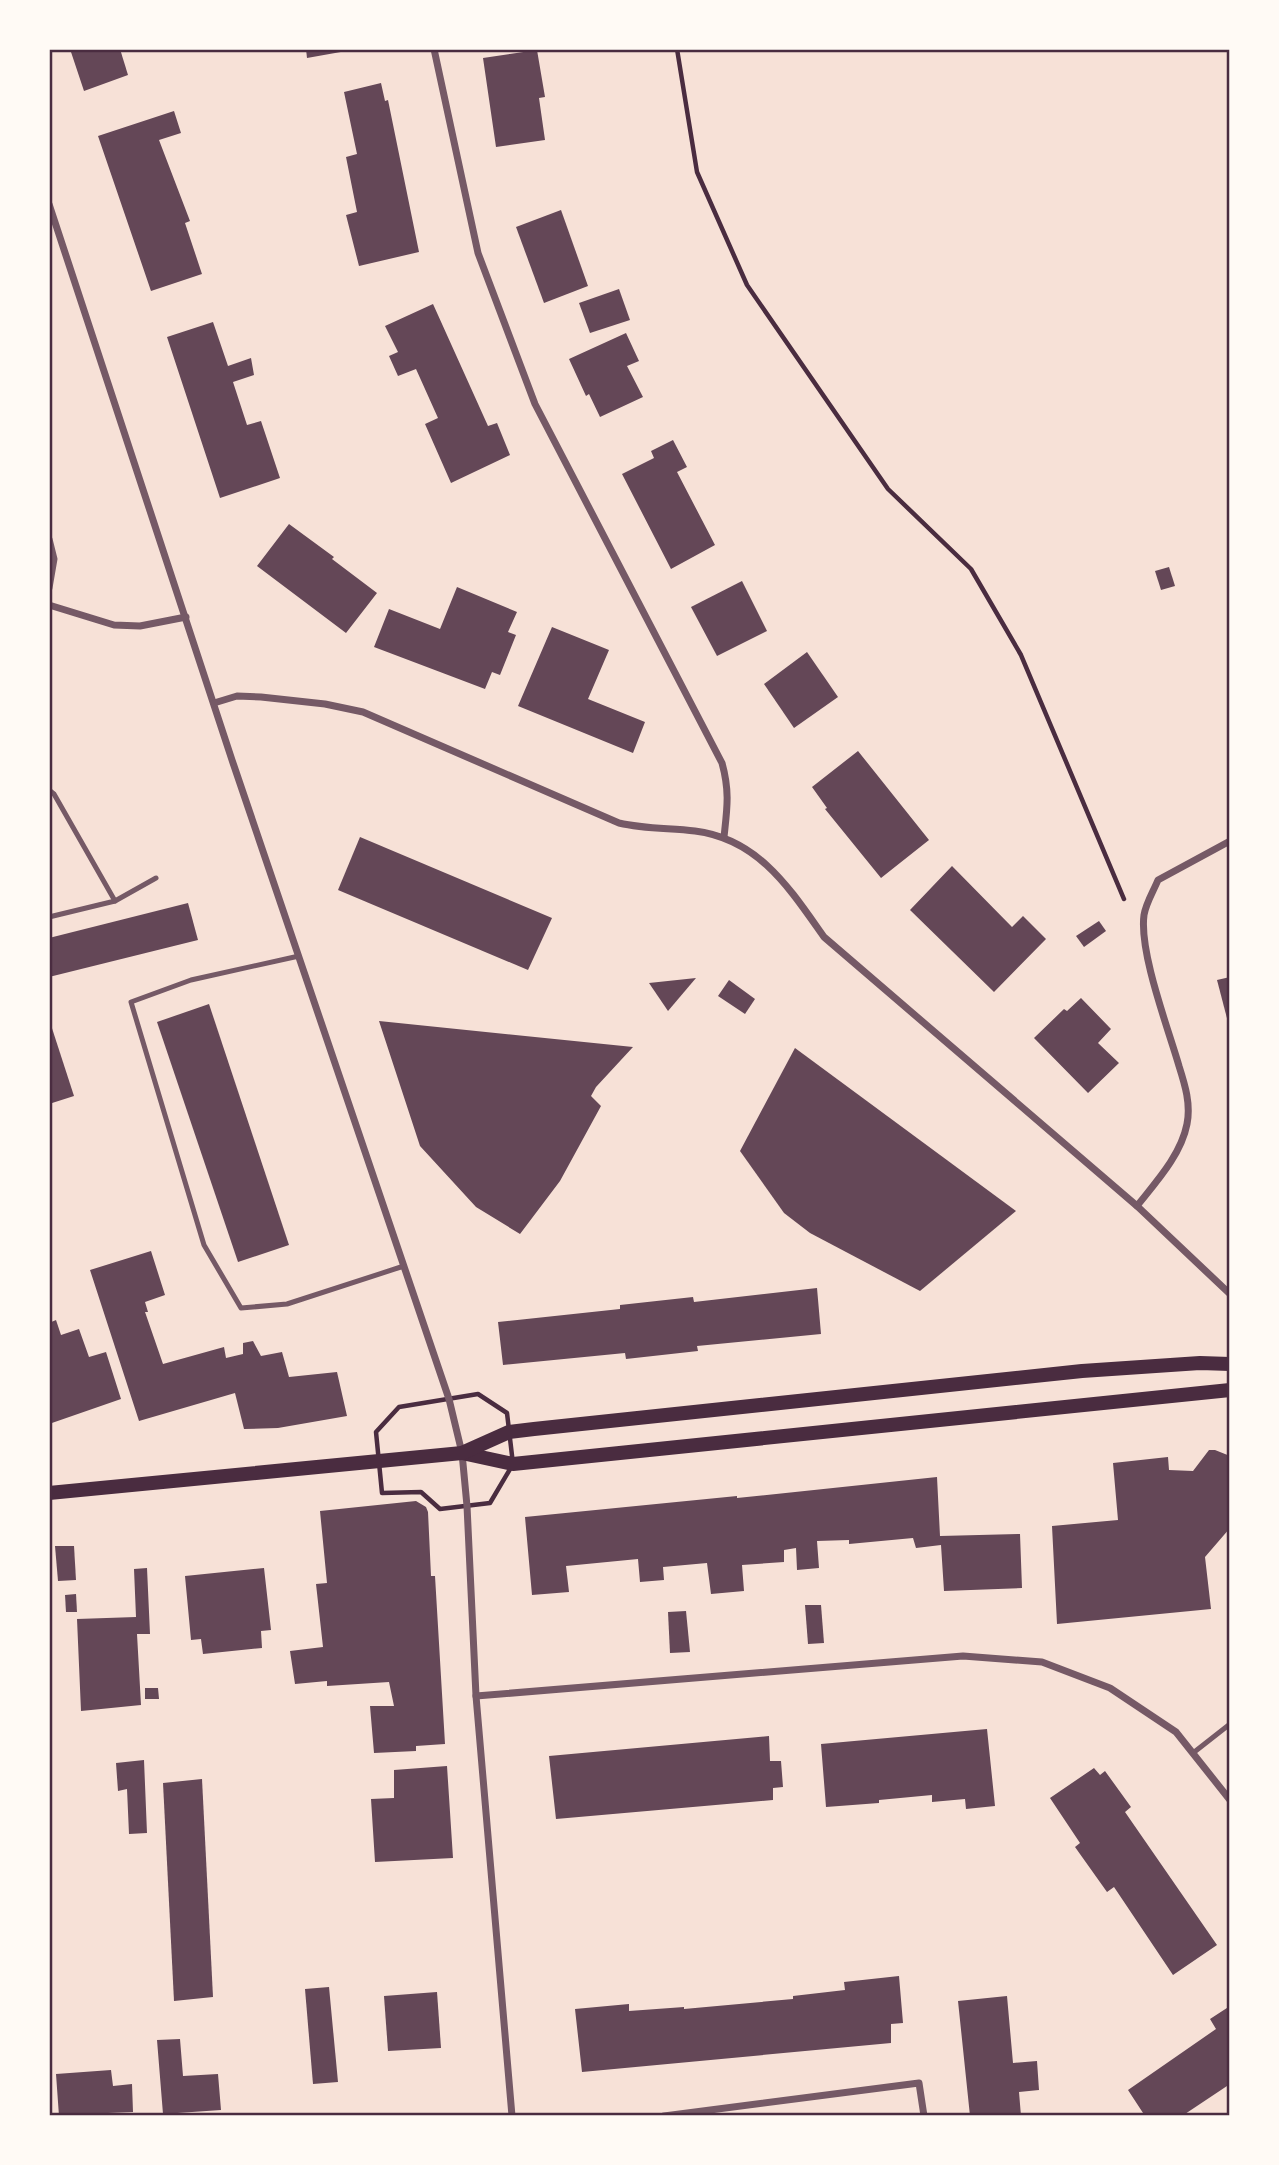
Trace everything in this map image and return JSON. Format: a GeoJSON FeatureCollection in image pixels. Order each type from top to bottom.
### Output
{"type":"FeatureCollection","features":[{"type":"Feature","properties":{"kind":"main road"},"geometry":{"type":"LineString","coordinates":[[461,1453],[509,1432],[1082,1371],[1200,1363],[1230,1364]]}},
{"type":"Feature","properties":{"kind":"main road"},"geometry":{"type":"LineString","coordinates":[[49,1493],[461,1453],[513,1464],[1230,1390]]}},
{"type":"Feature","properties":{"kind":"street"},"geometry":{"type":"LineString","coordinates":[[434,49],[478,253],[535,404],[722,764],[727,779],[729,807],[723,837]]}},
{"type":"Feature","properties":{"kind":"street"},"geometry":{"type":"LineString","coordinates":[[49,204],[449,1399],[461,1453],[467,1506],[476,1696],[512,2116]]}},
{"type":"Feature","properties":{"kind":"street"},"geometry":{"type":"LineString","coordinates":[[49,539],[54,559],[49,588]]}},
{"type":"Feature","properties":{"kind":"street"},"geometry":{"type":"LineString","coordinates":[[49,605],[114,625],[140,626],[186,617]]}},
{"type":"Feature","properties":{"kind":"street"},"geometry":{"type":"LineString","coordinates":[[214,703],[237,696],[261,696],[363,712],[619,823],[644,829],[695,831],[723,837],[756,855],[790,889],[824,937],[1137,1206],[1230,1294]]}},
{"type":"Feature","properties":{"kind":"street"},"geometry":{"type":"LineString","coordinates":[[1137,1206],[1162,1175],[1178,1148],[1187,1124],[1188,1097],[1147,957],[1144,915],[1158,880],[1230,841]]}},
{"type":"Feature","properties":{"kind":"street"},"geometry":{"type":"LineString","coordinates":[[476,1696],[963,1656],[1042,1662],[1110,1688],[1176,1732],[1230,1800]]}},
{"type":"Feature","properties":{"kind":"street"},"geometry":{"type":"LineString","coordinates":[[664,2116],[919,2082],[924,2116]]}},
{"type":"Feature","properties":{"kind":"lane"},"geometry":{"type":"LineString","coordinates":[[49,790],[54,794],[115,901]]}},
{"type":"Feature","properties":{"kind":"lane"},"geometry":{"type":"LineString","coordinates":[[49,918],[115,901],[156,878]]}},
{"type":"Feature","properties":{"kind":"lane"},"geometry":{"type":"LineString","coordinates":[[299,956],[191,980],[131,1002],[204,1245],[240,1308],[287,1304],[404,1266]]}},
{"type":"Feature","properties":{"kind":"lane"},"geometry":{"type":"LineString","coordinates":[[1193,1754],[1230,1724]]}},
{"type":"Feature","properties":{"kind":"path"},"geometry":{"type":"LineString","coordinates":[[677,49],[697,173],[747,285],[888,489],[971,569],[1021,655],[1125,901],[1144,915]]}},
{"type":"Feature","properties":{"kind":"building"},"geometry":{"type":"Polygon","coordinates":[[[70,49],[120,49],[128,75],[84,91],[70,49]]]}},
{"type":"Feature","properties":{"kind":"building"},"geometry":{"type":"Polygon","coordinates":[[[306,49],[352,49],[352,50],[307,58],[306,49]]]}},
{"type":"Feature","properties":{"kind":"building"},"geometry":{"type":"Polygon","coordinates":[[[537,50],[545,97],[539,98],[545,140],[496,147],[483,58],[537,50]]]}},
{"type":"Feature","properties":{"kind":"building"},"geometry":{"type":"Polygon","coordinates":[[[381,83],[385,101],[388,100],[419,252],[359,266],[346,215],[357,212],[346,157],[357,154],[344,92],[381,83]]]}},
{"type":"Feature","properties":{"kind":"building"},"geometry":{"type":"Polygon","coordinates":[[[174,111],[181,133],[159,140],[190,221],[185,223],[202,274],[151,291],[98,136],[174,111]]]}},
{"type":"Feature","properties":{"kind":"building"},"geometry":{"type":"Polygon","coordinates":[[[561,210],[588,286],[544,303],[516,227],[561,210]]]}},
{"type":"Feature","properties":{"kind":"building"},"geometry":{"type":"Polygon","coordinates":[[[619,289],[630,320],[590,333],[579,303],[619,289]]]}},
{"type":"Feature","properties":{"kind":"building"},"geometry":{"type":"Polygon","coordinates":[[[433,304],[488,426],[497,423],[510,455],[451,483],[425,424],[438,418],[416,369],[398,376],[389,356],[398,352],[385,326],[433,304]]]}},
{"type":"Feature","properties":{"kind":"building"},"geometry":{"type":"Polygon","coordinates":[[[213,322],[228,366],[251,358],[254,375],[233,382],[247,425],[261,421],[280,478],[220,498],[167,337],[213,322]]]}},
{"type":"Feature","properties":{"kind":"building"},"geometry":{"type":"Polygon","coordinates":[[[626,333],[639,361],[627,366],[643,397],[600,417],[589,394],[586,396],[569,359],[626,333]]]}},
{"type":"Feature","properties":{"kind":"building"},"geometry":{"type":"Polygon","coordinates":[[[673,440],[687,467],[677,472],[715,545],[671,569],[622,474],[654,458],[651,451],[673,440]]]}},
{"type":"Feature","properties":{"kind":"building"},"geometry":{"type":"Polygon","coordinates":[[[289,524],[377,593],[346,633],[257,566],[289,524]]]}},
{"type":"Feature","properties":{"kind":"building"},"geometry":{"type":"Polygon","coordinates":[[[1169,567],[1175,586],[1161,590],[1155,571],[1169,567]]]}},
{"type":"Feature","properties":{"kind":"building"},"geometry":{"type":"Polygon","coordinates":[[[742,581],[767,631],[717,656],[691,607],[742,581]]]}},
{"type":"Feature","properties":{"kind":"building"},"geometry":{"type":"Polygon","coordinates":[[[457,587],[517,612],[508,632],[516,635],[500,675],[492,672],[485,689],[374,647],[389,609],[440,629],[457,587]]]}},
{"type":"Feature","properties":{"kind":"building"},"geometry":{"type":"Polygon","coordinates":[[[552,627],[609,650],[588,699],[645,722],[633,753],[518,706],[552,627]]]}},
{"type":"Feature","properties":{"kind":"building"},"geometry":{"type":"Polygon","coordinates":[[[807,652],[838,697],[794,728],[764,684],[807,652]]]}},
{"type":"Feature","properties":{"kind":"building"},"geometry":{"type":"Polygon","coordinates":[[[858,751],[929,840],[881,878],[825,809],[827,808],[812,787],[858,751]]]}},
{"type":"Feature","properties":{"kind":"building"},"geometry":{"type":"Polygon","coordinates":[[[360,837],[552,918],[528,970],[338,890],[360,837]]]}},
{"type":"Feature","properties":{"kind":"building"},"geometry":{"type":"Polygon","coordinates":[[[952,866],[1012,927],[1023,916],[1046,939],[994,992],[910,910],[952,866]]]}},
{"type":"Feature","properties":{"kind":"building"},"geometry":{"type":"Polygon","coordinates":[[[188,903],[198,940],[49,977],[49,938],[188,903]]]}},
{"type":"Feature","properties":{"kind":"building"},"geometry":{"type":"Polygon","coordinates":[[[1099,921],[1106,931],[1084,947],[1076,936],[1099,921]]]}},
{"type":"Feature","properties":{"kind":"building"},"geometry":{"type":"Polygon","coordinates":[[[1230,977],[1230,1026],[1229,1026],[1217,980],[1230,977]]]}},
{"type":"Feature","properties":{"kind":"building"},"geometry":{"type":"Polygon","coordinates":[[[696,978],[668,1011],[649,983],[696,978]]]}},
{"type":"Feature","properties":{"kind":"building"},"geometry":{"type":"Polygon","coordinates":[[[729,980],[755,999],[745,1014],[718,996],[729,980]]]}},
{"type":"Feature","properties":{"kind":"building"},"geometry":{"type":"Polygon","coordinates":[[[1081,998],[1111,1029],[1098,1043],[1119,1063],[1088,1093],[1034,1038],[1064,1009],[1067,1011],[1081,998]]]}},
{"type":"Feature","properties":{"kind":"building"},"geometry":{"type":"Polygon","coordinates":[[[209,1004],[289,1245],[238,1262],[157,1022],[209,1004]]]}},
{"type":"Feature","properties":{"kind":"building"},"geometry":{"type":"Polygon","coordinates":[[[49,1019],[74,1096],[49,1104],[49,1019]]]}},
{"type":"Feature","properties":{"kind":"building"},"geometry":{"type":"Polygon","coordinates":[[[379,1021],[633,1047],[596,1087],[591,1096],[601,1106],[560,1181],[520,1234],[476,1207],[420,1146],[379,1021]]]}},
{"type":"Feature","properties":{"kind":"building"},"geometry":{"type":"Polygon","coordinates":[[[795,1048],[1016,1211],[920,1291],[810,1233],[784,1213],[740,1151],[795,1048]]]}},
{"type":"Feature","properties":{"kind":"building"},"geometry":{"type":"Polygon","coordinates":[[[151,1251],[165,1295],[145,1302],[148,1312],[145,1312],[163,1364],[224,1347],[226,1358],[243,1354],[243,1343],[253,1341],[261,1356],[282,1352],[289,1377],[337,1372],[347,1416],[278,1428],[244,1429],[235,1393],[139,1421],[90,1270],[151,1251]]]}},
{"type":"Feature","properties":{"kind":"building"},"geometry":{"type":"Polygon","coordinates":[[[817,1288],[821,1334],[697,1346],[698,1351],[626,1359],[625,1353],[503,1365],[498,1322],[620,1309],[620,1305],[693,1297],[694,1302],[817,1288]]]}},
{"type":"Feature","properties":{"kind":"building"},"geometry":{"type":"Polygon","coordinates":[[[56,1320],[61,1335],[79,1329],[89,1357],[106,1352],[121,1399],[49,1424],[49,1323],[56,1320]]]}},
{"type":"Feature","properties":{"kind":"building"},"geometry":{"type":"Polygon","coordinates":[[[1209,1450],[1230,1456],[1230,1528],[1205,1557],[1211,1609],[1057,1624],[1052,1526],[1118,1520],[1113,1463],[1168,1457],[1169,1470],[1193,1471],[1209,1450]]]}},
{"type":"Feature","properties":{"kind":"building"},"geometry":{"type":"Polygon","coordinates":[[[937,1477],[940,1536],[1020,1534],[1022,1588],[944,1591],[941,1545],[916,1548],[913,1538],[849,1544],[849,1540],[817,1541],[819,1568],[797,1570],[796,1548],[784,1550],[784,1562],[742,1565],[744,1591],[711,1594],[707,1563],[663,1567],[664,1580],[640,1582],[638,1559],[566,1566],[569,1592],[532,1595],[525,1517],[937,1477]]]}},
{"type":"Feature","properties":{"kind":"building"},"geometry":{"type":"Polygon","coordinates":[[[416,1501],[426,1507],[428,1512],[431,1576],[435,1576],[445,1744],[416,1746],[416,1751],[374,1753],[370,1706],[394,1706],[389,1682],[327,1686],[327,1681],[295,1684],[290,1651],[323,1647],[316,1584],[327,1583],[320,1511],[416,1501]]]}},
{"type":"Feature","properties":{"kind":"building"},"geometry":{"type":"Polygon","coordinates":[[[55,1546],[74,1546],[76,1580],[58,1581],[55,1546]]]}},
{"type":"Feature","properties":{"kind":"building"},"geometry":{"type":"Polygon","coordinates":[[[147,1568],[150,1634],[137,1634],[141,1705],[81,1711],[77,1619],[136,1617],[134,1569],[147,1568]]]}},
{"type":"Feature","properties":{"kind":"building"},"geometry":{"type":"Polygon","coordinates":[[[264,1568],[271,1630],[261,1631],[262,1648],[203,1654],[201,1639],[191,1640],[185,1576],[264,1568]]]}},
{"type":"Feature","properties":{"kind":"building"},"geometry":{"type":"Polygon","coordinates":[[[76,1594],[77,1612],[66,1612],[65,1595],[76,1594]]]}},
{"type":"Feature","properties":{"kind":"building"},"geometry":{"type":"Polygon","coordinates":[[[805,1605],[821,1605],[824,1643],[808,1644],[805,1605]]]}},
{"type":"Feature","properties":{"kind":"building"},"geometry":{"type":"Polygon","coordinates":[[[686,1611],[690,1652],[670,1653],[668,1612],[686,1611]]]}},
{"type":"Feature","properties":{"kind":"building"},"geometry":{"type":"Polygon","coordinates":[[[145,1688],[158,1688],[159,1699],[145,1699],[145,1688]]]}},
{"type":"Feature","properties":{"kind":"building"},"geometry":{"type":"Polygon","coordinates":[[[987,1729],[995,1806],[966,1809],[965,1799],[932,1802],[932,1795],[826,1807],[821,1744],[987,1729]]]}},
{"type":"Feature","properties":{"kind":"building"},"geometry":{"type":"Polygon","coordinates":[[[769,1736],[770,1761],[781,1761],[783,1787],[773,1788],[773,1800],[556,1819],[549,1756],[769,1736]]]}},
{"type":"Feature","properties":{"kind":"building"},"geometry":{"type":"Polygon","coordinates":[[[144,1760],[147,1833],[129,1834],[127,1789],[118,1791],[116,1763],[144,1760]]]}},
{"type":"Feature","properties":{"kind":"building"},"geometry":{"type":"Polygon","coordinates":[[[447,1766],[453,1858],[375,1862],[371,1799],[394,1798],[394,1770],[447,1766]]]}},
{"type":"Feature","properties":{"kind":"building"},"geometry":{"type":"Polygon","coordinates":[[[1094,1768],[1100,1775],[1105,1771],[1131,1807],[1125,1812],[1217,1945],[1173,1975],[1114,1887],[1107,1892],[1075,1847],[1080,1843],[1050,1798],[1094,1768]]]}},
{"type":"Feature","properties":{"kind":"building"},"geometry":{"type":"Polygon","coordinates":[[[202,1779],[213,1997],[174,2001],[163,1783],[202,1779]]]}},
{"type":"Feature","properties":{"kind":"building"},"geometry":{"type":"Polygon","coordinates":[[[899,1976],[903,2023],[891,2024],[891,2043],[582,2072],[575,2009],[629,2004],[629,2011],[684,2009],[793,1999],[793,1996],[845,1990],[844,1982],[899,1976]]]}},
{"type":"Feature","properties":{"kind":"building"},"geometry":{"type":"Polygon","coordinates":[[[329,1987],[338,2082],[313,2084],[305,1989],[329,1987]]]}},
{"type":"Feature","properties":{"kind":"building"},"geometry":{"type":"Polygon","coordinates":[[[437,1992],[441,2048],[388,2051],[384,1996],[437,1992]]]}},
{"type":"Feature","properties":{"kind":"building"},"geometry":{"type":"Polygon","coordinates":[[[1007,1996],[1013,2063],[1037,2061],[1039,2090],[1019,2092],[1021,2116],[970,2116],[958,2001],[1007,1996]]]}},
{"type":"Feature","properties":{"kind":"building"},"geometry":{"type":"Polygon","coordinates":[[[1230,2006],[1230,2084],[1182,2116],[1145,2116],[1128,2090],[1216,2029],[1210,2019],[1230,2006]]]}},
{"type":"Feature","properties":{"kind":"building"},"geometry":{"type":"Polygon","coordinates":[[[180,2039],[183,2076],[218,2074],[221,2110],[163,2114],[157,2040],[180,2039]]]}},
{"type":"Feature","properties":{"kind":"building"},"geometry":{"type":"Polygon","coordinates":[[[111,2070],[113,2086],[132,2084],[133,2112],[108,2113],[108,2116],[59,2116],[56,2074],[111,2070]]]}}]}
